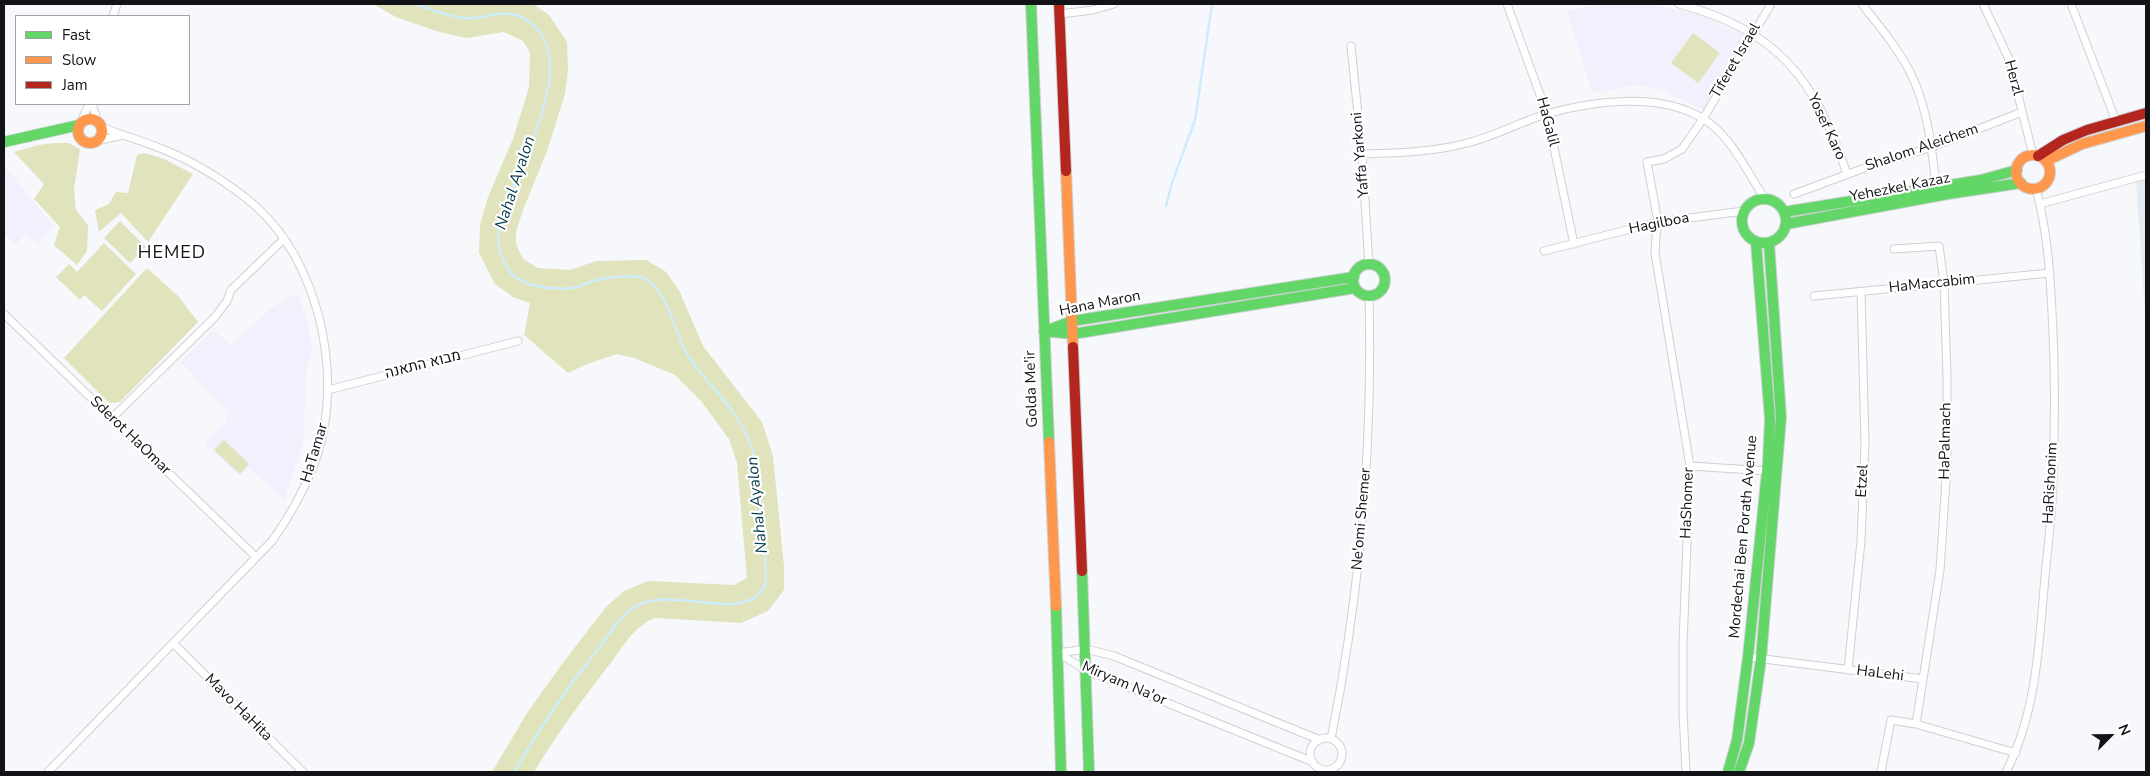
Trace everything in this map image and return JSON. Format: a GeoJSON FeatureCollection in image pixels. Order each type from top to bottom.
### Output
{"type":"FeatureCollection","features":[{"type":"Feature","properties":{"kind":"street","name":"Golda Me'ir"},"geometry":{"type":"LineString","coordinates":[[1031,4],[1058,652],[1061,772]]}},
{"type":"Feature","properties":{"kind":"street"},"geometry":{"type":"LineString","coordinates":[[1089,772],[1086,649],[1060,9],[1094,10],[1114,4]]}},
{"type":"Feature","properties":{"kind":"street","name":"HaGalil"},"geometry":{"type":"LineString","coordinates":[[1507,4],[1547,114],[1574,244]]}},
{"type":"Feature","properties":{"kind":"street","name":"Yosef Karo"},"geometry":{"type":"LineString","coordinates":[[1679,4],[1702,7],[1752,33],[1780,52],[1797,72],[1818,104],[1836,140],[1847,174]]}},
{"type":"Feature","properties":{"kind":"street","name":"Tiferet Israel"},"geometry":{"type":"LineString","coordinates":[[1658,222],[1647,162],[1664,159],[1682,149],[1703,118],[1771,4]]}},
{"type":"Feature","properties":{"kind":"street"},"geometry":{"type":"LineString","coordinates":[[1862,4],[1893,44],[1911,74],[1926,118],[1932,147],[1936,187]]}},
{"type":"Feature","properties":{"kind":"street","name":"Herzl"},"geometry":{"type":"LineString","coordinates":[[1983,4],[2009,59],[2022,112],[2039,157]]}},
{"type":"Feature","properties":{"kind":"street"},"geometry":{"type":"LineString","coordinates":[[2071,4],[2116,121]]}},
{"type":"Feature","properties":{"kind":"street","name":"Yaffa Yarkoni"},"geometry":{"type":"LineString","coordinates":[[1351,46],[1362,154],[1369,265]]}},
{"type":"Feature","properties":{"kind":"street"},"geometry":{"type":"LineString","coordinates":[[1362,154],[1430,151],[1472,142],[1547,114],[1630,100],[1658,103],[1703,118],[1728,144],[1765,199]]}},
{"type":"Feature","properties":{"kind":"street"},"geometry":{"type":"LineString","coordinates":[[91,105],[101,134],[95,141]]}},
{"type":"Feature","properties":{"kind":"street"},"geometry":{"type":"LineString","coordinates":[[91,105],[80,128],[85,142],[122,135]]}},
{"type":"Feature","properties":{"kind":"street","name":"Shalom Aleichem"},"geometry":{"type":"LineString","coordinates":[[1794,194],[1847,174],[1932,147],[2022,112]]}},
{"type":"Feature","properties":{"kind":"street"},"geometry":{"type":"LineString","coordinates":[[2039,157],[2063,140],[2116,121],[2146,113]]}},
{"type":"Feature","properties":{"kind":"street"},"geometry":{"type":"LineString","coordinates":[[4,142],[26,136],[80,128],[91,119],[99,124]]}},
{"type":"Feature","properties":{"kind":"street","name":"HaTamar"},"geometry":{"type":"LineString","coordinates":[[48,772],[272,541],[286,521],[308,478],[324,429],[328,390],[328,360],[316,310],[302,270],[284,239],[263,212],[221,180],[177,155],[122,135],[99,124]]}},
{"type":"Feature","properties":{"kind":"street"},"geometry":{"type":"LineString","coordinates":[[2039,157],[2049,166],[2049,178],[2042,187],[2036,189],[2025,187],[2021,183],[2016,170],[2020,161],[2146,126]]}},
{"type":"Feature","properties":{"kind":"street","name":"Yehezkel Kazaz"},"geometry":{"type":"LineString","coordinates":[[1784,212],[1981,180],[2016,170]]}},
{"type":"Feature","properties":{"kind":"street"},"geometry":{"type":"LineString","coordinates":[[2040,204],[2146,175]]}},
{"type":"Feature","properties":{"kind":"street","name":"Yehezkel Kazaz"},"geometry":{"type":"LineString","coordinates":[[1786,224],[1948,194],[2021,183]]}},
{"type":"Feature","properties":{"kind":"street","name":"HaRishonim"},"geometry":{"type":"LineString","coordinates":[[2006,772],[2016,753],[2024,727],[2035,677],[2054,477],[2054,353],[2050,273],[2036,189]]}},
{"type":"Feature","properties":{"kind":"street"},"geometry":{"type":"LineString","coordinates":[[1765,199],[1776,203],[1784,212],[1786,224],[1780,236],[1769,243],[1756,242],[1750,239],[1743,229],[1742,222],[1744,211],[1751,203],[1765,199]]}},
{"type":"Feature","properties":{"kind":"street","name":"Hagilboa"},"geometry":{"type":"LineString","coordinates":[[1544,251],[1658,222],[1744,211]]}},
{"type":"Feature","properties":{"kind":"street","name":"HaShomer"},"geometry":{"type":"LineString","coordinates":[[1658,222],[1655,253],[1690,466],[1683,644],[1683,712],[1686,772]]}},
{"type":"Feature","properties":{"kind":"street"},"geometry":{"type":"LineString","coordinates":[[112,418],[215,317],[227,301],[231,290],[284,239]]}},
{"type":"Feature","properties":{"kind":"street","name":"Mordechai Ben Porath Avenue"},"geometry":{"type":"LineString","coordinates":[[1728,772],[1738,740],[1768,471],[1770,419],[1756,242]]}},
{"type":"Feature","properties":{"kind":"street","name":"Mordechai Ben Porath Avenue"},"geometry":{"type":"LineString","coordinates":[[1739,772],[1748,743],[1761,659],[1781,417],[1769,243]]}},
{"type":"Feature","properties":{"kind":"street","name":"HaPalmach"},"geometry":{"type":"LineString","coordinates":[[1894,249],[1939,246],[1944,282],[1947,465],[1940,570],[1923,679]]}},
{"type":"Feature","properties":{"kind":"street"},"geometry":{"type":"LineString","coordinates":[[1369,265],[1380,269],[1384,280],[1380,292],[1369,296],[1363,295],[1355,288],[1354,277],[1357,269],[1369,265]]}},
{"type":"Feature","properties":{"kind":"street","name":"HaMaccabim"},"geometry":{"type":"LineString","coordinates":[[1814,296],[2050,273]]}},
{"type":"Feature","properties":{"kind":"street","name":"Hana Maron"},"geometry":{"type":"LineString","coordinates":[[1044,331],[1072,321],[1354,277]]}},
{"type":"Feature","properties":{"kind":"street","name":"Hana Maron"},"geometry":{"type":"LineString","coordinates":[[1044,331],[1073,334],[1355,288]]}},
{"type":"Feature","properties":{"kind":"street","name":"Etzel"},"geometry":{"type":"LineString","coordinates":[[1848,670],[1860,541],[1865,443],[1861,292]]}},
{"type":"Feature","properties":{"kind":"street","name":"Ne'omi Shemer"},"geometry":{"type":"LineString","coordinates":[[1331,739],[1343,679],[1359,555],[1368,432],[1369,296]]}},
{"type":"Feature","properties":{"kind":"street","name":"Sderot HaOmar"},"geometry":{"type":"LineString","coordinates":[[4,314],[256,557]]}},
{"type":"Feature","properties":{"kind":"street","name":"מבוא התאנה"},"geometry":{"type":"LineString","coordinates":[[328,390],[518,341]]}},
{"type":"Feature","properties":{"kind":"street"},"geometry":{"type":"LineString","coordinates":[[1690,466],[1768,471]]}},
{"type":"Feature","properties":{"kind":"street","name":"Mavo HaHita"},"geometry":{"type":"LineString","coordinates":[[173,643],[303,772]]}},
{"type":"Feature","properties":{"kind":"street","name":"Miryam Na'or"},"geometry":{"type":"LineString","coordinates":[[1058,652],[1086,649],[1114,656],[1320,740]]}},
{"type":"Feature","properties":{"kind":"street","name":"Miryam Na'or"},"geometry":{"type":"LineString","coordinates":[[1058,652],[1086,670],[1313,762]]}},
{"type":"Feature","properties":{"kind":"street","name":"HaLehi"},"geometry":{"type":"LineString","coordinates":[[1748,657],[1923,679],[1916,724]]}},
{"type":"Feature","properties":{"kind":"street"},"geometry":{"type":"LineString","coordinates":[[1881,772],[1892,720],[1916,724],[2016,753]]}},
{"type":"Feature","properties":{"kind":"street"},"geometry":{"type":"LineString","coordinates":[[1331,739],[1337,743],[1342,754],[1338,765],[1326,771],[1320,769],[1313,762],[1310,754],[1312,748],[1320,740],[1331,739]]}},
{"type":"Feature","properties":{"kind":"shaded area"},"geometry":{"type":"Polygon","coordinates":[[[1603,4],[1647,4],[1698,14],[1753,39],[1703,110],[1659,89],[1636,85],[1592,93],[1567,11],[1603,4]]]}},
{"type":"Feature","properties":{"kind":"shaded area"},"geometry":{"type":"Polygon","coordinates":[[[4,165],[53,226],[38,245],[26,234],[15,245],[4,234],[4,165]]]}},
{"type":"Feature","properties":{"kind":"shaded area"},"geometry":{"type":"Polygon","coordinates":[[[2146,179],[2146,327],[2136,181],[2146,179]]]}},
{"type":"Feature","properties":{"kind":"shaded area"},"geometry":{"type":"Polygon","coordinates":[[[297,294],[308,324],[313,352],[307,365],[303,445],[284,500],[249,468],[240,477],[205,443],[227,420],[228,412],[180,362],[213,330],[231,345],[272,307],[297,294]]]}},
{"type":"Feature","properties":{"kind":"green space"},"geometry":{"type":"Polygon","coordinates":[[[373,4],[533,4],[549,15],[567,42],[568,69],[565,94],[547,151],[516,231],[516,244],[523,259],[538,268],[570,270],[596,261],[646,260],[666,272],[679,290],[703,346],[762,422],[773,456],[784,567],[784,590],[768,611],[741,623],[655,618],[642,625],[627,641],[582,701],[534,772],[492,772],[527,713],[606,607],[624,591],[648,581],[734,585],[747,578],[737,463],[729,439],[701,401],[675,375],[634,358],[617,354],[587,364],[568,373],[524,335],[530,303],[513,297],[495,284],[479,253],[480,225],[488,197],[513,139],[529,87],[530,53],[523,41],[504,32],[466,38],[436,31],[396,17],[373,4]]]}},
{"type":"Feature","properties":{"kind":"green space"},"geometry":{"type":"Polygon","coordinates":[[[1693,33],[1720,53],[1698,83],[1671,63],[1693,33]]]}},
{"type":"Feature","properties":{"kind":"green space"},"geometry":{"type":"Polygon","coordinates":[[[69,143],[80,149],[74,190],[76,210],[88,225],[87,251],[77,265],[54,245],[60,227],[34,199],[44,184],[14,152],[38,145],[69,143]]]}},
{"type":"Feature","properties":{"kind":"green space"},"geometry":{"type":"Polygon","coordinates":[[[144,153],[162,158],[193,174],[148,242],[121,213],[99,232],[95,210],[109,204],[116,192],[128,193],[137,155],[144,153]]]}},
{"type":"Feature","properties":{"kind":"green space"},"geometry":{"type":"Polygon","coordinates":[[[120,221],[146,247],[130,263],[104,238],[120,221]]]}},
{"type":"Feature","properties":{"kind":"green space"},"geometry":{"type":"Polygon","coordinates":[[[104,243],[136,274],[102,311],[84,295],[80,300],[56,277],[69,264],[77,272],[104,243]]]}},
{"type":"Feature","properties":{"kind":"green space"},"geometry":{"type":"Polygon","coordinates":[[[147,268],[178,296],[198,322],[120,402],[109,403],[64,358],[147,268]]]}},
{"type":"Feature","properties":{"kind":"green space"},"geometry":{"type":"Polygon","coordinates":[[[224,440],[249,464],[240,474],[214,450],[224,440]]]}},
{"type":"Feature","properties":{"kind":"waterway","name":"Nahal Ayalon"},"geometry":{"type":"LineString","coordinates":[[415,4],[459,17],[473,18],[502,13],[517,15],[525,19],[543,37],[550,60],[548,88],[540,118],[505,206],[499,228],[498,244],[505,264],[513,275],[520,280],[546,288],[572,288],[597,280],[631,276],[641,277],[650,281],[669,310],[687,354],[742,425],[752,447],[757,470],[766,584],[757,596],[745,602],[730,604],[681,600],[648,601],[628,611],[618,621],[574,679],[514,772]]}},
{"type":"Feature","properties":{"kind":"waterway"},"geometry":{"type":"LineString","coordinates":[[1166,206],[1172,183],[1195,120],[1212,4]]}},
{"type":"Feature","properties":{"kind":"traffic: fast"},"geometry":{"type":"LineString","coordinates":[[1031,4],[1049,442]]}},
{"type":"Feature","properties":{"kind":"traffic: fast"},"geometry":{"type":"LineString","coordinates":[[4,142],[79,125]]}},
{"type":"Feature","properties":{"kind":"traffic: fast"},"geometry":{"type":"LineString","coordinates":[[1784,212],[1981,180],[2017,170]]}},
{"type":"Feature","properties":{"kind":"traffic: fast"},"geometry":{"type":"LineString","coordinates":[[1786,224],[1948,194],[2021,183]]}},
{"type":"Feature","properties":{"kind":"traffic: fast"},"geometry":{"type":"LineString","coordinates":[[1760,199],[1768,199],[1780,205],[1786,221],[1780,237],[1768,243],[1760,243],[1748,237],[1742,225],[1742,217],[1748,205],[1760,199]]}},
{"type":"Feature","properties":{"kind":"traffic: fast"},"geometry":{"type":"LineString","coordinates":[[1728,772],[1737,740],[1748,657],[1768,462],[1770,419],[1756,242]]}},
{"type":"Feature","properties":{"kind":"traffic: fast"},"geometry":{"type":"LineString","coordinates":[[1739,772],[1749,743],[1761,659],[1781,417],[1769,243]]}},
{"type":"Feature","properties":{"kind":"traffic: fast"},"geometry":{"type":"LineString","coordinates":[[1369,264],[1380,269],[1385,280],[1380,291],[1369,296],[1358,291],[1353,280],[1358,269],[1369,264]]}},
{"type":"Feature","properties":{"kind":"traffic: fast"},"geometry":{"type":"LineString","coordinates":[[1048,330],[1072,321],[1354,277]]}},
{"type":"Feature","properties":{"kind":"traffic: fast"},"geometry":{"type":"LineString","coordinates":[[1044,331],[1073,334],[1355,288]]}},
{"type":"Feature","properties":{"kind":"traffic: fast"},"geometry":{"type":"LineString","coordinates":[[1082,571],[1089,772]]}},
{"type":"Feature","properties":{"kind":"traffic: fast"},"geometry":{"type":"LineString","coordinates":[[1056,606],[1061,772]]}},
{"type":"Feature","properties":{"kind":"traffic: slow"},"geometry":{"type":"LineString","coordinates":[[90,119],[98,123],[102,131],[98,139],[90,143],[82,139],[78,131],[82,123],[90,119]]}},
{"type":"Feature","properties":{"kind":"traffic: slow"},"geometry":{"type":"LineString","coordinates":[[2046,161],[2082,144],[2146,126]]}},
{"type":"Feature","properties":{"kind":"traffic: slow"},"geometry":{"type":"LineString","coordinates":[[2033,155],[2045,160],[2050,172],[2045,184],[2033,189],[2021,184],[2016,172],[2021,160],[2033,155]]}},
{"type":"Feature","properties":{"kind":"traffic: slow"},"geometry":{"type":"LineString","coordinates":[[1066,171],[1073,347]]}},
{"type":"Feature","properties":{"kind":"traffic: slow"},"geometry":{"type":"LineString","coordinates":[[1049,442],[1056,606]]}},
{"type":"Feature","properties":{"kind":"traffic: jam"},"geometry":{"type":"LineString","coordinates":[[1059,4],[1066,171]]}},
{"type":"Feature","properties":{"kind":"traffic: jam"},"geometry":{"type":"LineString","coordinates":[[2038,156],[2063,140],[2087,130],[2146,113]]}},
{"type":"Feature","properties":{"kind":"traffic: jam"},"geometry":{"type":"LineString","coordinates":[[1073,347],[1082,571]]}},
{"type":"Feature","properties":{"kind":"district","name":"HEMED"},"geometry":{"type":"Point","coordinates":[172,254]}}]}
